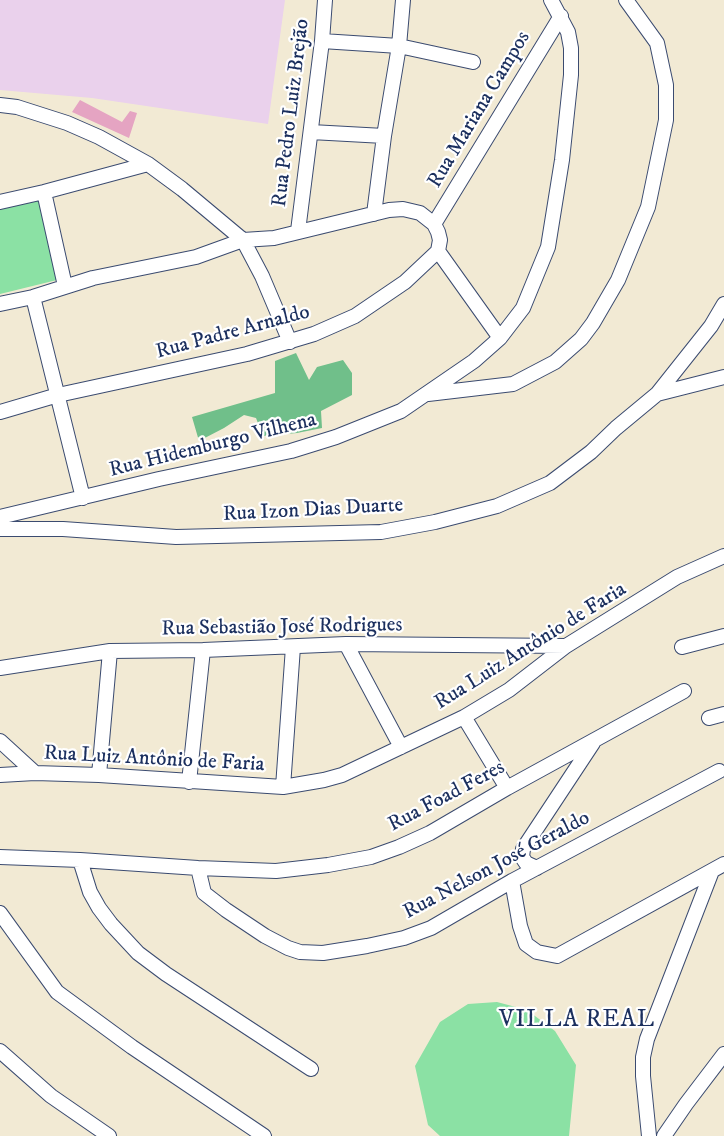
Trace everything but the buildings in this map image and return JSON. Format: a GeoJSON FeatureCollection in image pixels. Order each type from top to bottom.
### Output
{"type":"FeatureCollection","features":[{"type":"Feature","properties":{"kind":"street","name":"Rua Pedro Luiz Brejão"},"geometry":{"type":"LineString","coordinates":[[298,231],[312,132],[325,0]]}},
{"type":"Feature","properties":{"kind":"street"},"geometry":{"type":"LineString","coordinates":[[374,214],[384,136],[399,46],[403,0]]}},
{"type":"Feature","properties":{"kind":"street","name":"Rua Hidemburgo Vilhena"},"geometry":{"type":"LineString","coordinates":[[0,517],[159,479],[291,451],[336,437],[401,411],[474,361],[500,338],[523,308],[548,247],[562,160],[572,75],[571,48],[568,32],[551,0]]}},
{"type":"Feature","properties":{"kind":"street"},"geometry":{"type":"LineString","coordinates":[[427,394],[512,384],[555,362],[581,339],[593,324],[618,280],[648,207],[666,120],[666,85],[657,42],[626,0]]}},
{"type":"Feature","properties":{"kind":"street","name":"Rua Mariana Campos"},"geometry":{"type":"LineString","coordinates":[[434,224],[561,16]]}},
{"type":"Feature","properties":{"kind":"street"},"geometry":{"type":"LineString","coordinates":[[322,41],[399,46],[473,62]]}},
{"type":"Feature","properties":{"kind":"street"},"geometry":{"type":"LineString","coordinates":[[0,105],[17,107],[67,123],[148,164],[182,189],[243,240],[262,276],[290,342]]}},
{"type":"Feature","properties":{"kind":"street"},"geometry":{"type":"LineString","coordinates":[[312,132],[384,136]]}},
{"type":"Feature","properties":{"kind":"street"},"geometry":{"type":"LineString","coordinates":[[0,202],[148,164]]}},
{"type":"Feature","properties":{"kind":"street"},"geometry":{"type":"LineString","coordinates":[[44,192],[66,286]]}},
{"type":"Feature","properties":{"kind":"street"},"geometry":{"type":"LineString","coordinates":[[0,304],[33,297],[93,278],[196,257],[243,240],[274,238],[389,210],[408,210],[420,213],[434,224],[440,240],[438,251],[500,338]]}},
{"type":"Feature","properties":{"kind":"street","name":"Rua Padre Arnaldo"},"geometry":{"type":"LineString","coordinates":[[0,412],[58,395],[247,354],[314,334],[355,316],[405,282],[438,251]]}},
{"type":"Feature","properties":{"kind":"street"},"geometry":{"type":"LineString","coordinates":[[33,297],[83,498]]}},
{"type":"Feature","properties":{"kind":"street","name":"Rua Izon Dias Duarte"},"geometry":{"type":"LineString","coordinates":[[0,529],[62,529],[176,537],[381,532],[435,522],[497,506],[550,483],[591,452],[616,428],[657,394],[711,326],[724,304]]}},
{"type":"Feature","properties":{"kind":"street"},"geometry":{"type":"LineString","coordinates":[[657,394],[724,377]]}},
{"type":"Feature","properties":{"kind":"street","name":"Rua Luiz Antônio de Faria"},"geometry":{"type":"LineString","coordinates":[[0,775],[35,773],[284,787],[342,775],[464,718],[508,690],[566,646],[677,578],[724,556]]}},
{"type":"Feature","properties":{"kind":"street"},"geometry":{"type":"LineString","coordinates":[[682,647],[724,636]]}},
{"type":"Feature","properties":{"kind":"street"},"geometry":{"type":"LineString","coordinates":[[346,644],[401,747]]}},
{"type":"Feature","properties":{"kind":"street","name":"Rua Sebastião José Rodrigues"},"geometry":{"type":"LineString","coordinates":[[0,668],[110,651],[203,650],[346,644],[566,646]]}},
{"type":"Feature","properties":{"kind":"street"},"geometry":{"type":"LineString","coordinates":[[284,787],[293,647]]}},
{"type":"Feature","properties":{"kind":"street"},"geometry":{"type":"LineString","coordinates":[[189,782],[203,650]]}},
{"type":"Feature","properties":{"kind":"street"},"geometry":{"type":"LineString","coordinates":[[99,776],[110,651]]}},
{"type":"Feature","properties":{"kind":"street","name":"Rua Foad Feres"},"geometry":{"type":"LineString","coordinates":[[0,857],[276,871],[328,865],[372,856],[399,847],[430,833],[507,788],[684,692]]}},
{"type":"Feature","properties":{"kind":"street"},"geometry":{"type":"LineString","coordinates":[[709,718],[724,714]]}},
{"type":"Feature","properties":{"kind":"street"},"geometry":{"type":"LineString","coordinates":[[464,718],[507,788]]}},
{"type":"Feature","properties":{"kind":"street"},"geometry":{"type":"LineString","coordinates":[[0,741],[35,773]]}},
{"type":"Feature","properties":{"kind":"street"},"geometry":{"type":"LineString","coordinates":[[537,868],[526,863],[522,857],[523,849],[593,742]]}},
{"type":"Feature","properties":{"kind":"street","name":"Rua Nelson José Geraldo"},"geometry":{"type":"LineString","coordinates":[[198,868],[204,893],[265,936],[300,952],[323,953],[367,946],[404,938],[431,928],[512,881],[719,772]]}},
{"type":"Feature","properties":{"kind":"street"},"geometry":{"type":"LineString","coordinates":[[80,860],[90,892],[99,908],[110,924],[138,953],[166,974],[311,1069]]}},
{"type":"Feature","properties":{"kind":"street"},"geometry":{"type":"LineString","coordinates":[[512,881],[520,926],[526,944],[537,952],[557,956],[718,867]]}},
{"type":"Feature","properties":{"kind":"street"},"geometry":{"type":"LineString","coordinates":[[649,1136],[643,1076],[643,1057],[647,1039],[718,867]]}},
{"type":"Feature","properties":{"kind":"street"},"geometry":{"type":"LineString","coordinates":[[0,913],[57,992],[132,1047],[264,1136]]}},
{"type":"Feature","properties":{"kind":"street"},"geometry":{"type":"LineString","coordinates":[[0,1051],[51,1096],[109,1136]]}},
{"type":"Feature","properties":{"kind":"street"},"geometry":{"type":"LineString","coordinates":[[664,1136],[724,1054]]}},
{"type":"Feature","properties":{"kind":"shaded area"},"geometry":{"type":"Polygon","coordinates":[[[0,0],[285,0],[268,124],[92,98],[0,90],[0,0]]]}},
{"type":"Feature","properties":{"kind":"green space"},"geometry":{"type":"Polygon","coordinates":[[[43,198],[57,280],[0,294],[0,209],[43,198]]]}},
{"type":"Feature","properties":{"kind":"green space"},"geometry":{"type":"Polygon","coordinates":[[[296,353],[309,380],[317,367],[343,360],[352,373],[352,395],[321,411],[322,428],[297,433],[263,436],[256,418],[244,415],[199,441],[192,417],[275,393],[275,361],[296,353]]]}},
{"type":"Feature","properties":{"kind":"green space"},"geometry":{"type":"Polygon","coordinates":[[[497,1002],[527,1010],[555,1031],[576,1065],[569,1136],[440,1136],[428,1125],[415,1066],[440,1022],[468,1004],[497,1002]]]}},
{"type":"Feature","properties":{"kind":"district","name":"VILLA REAL"},"geometry":{"type":"Point","coordinates":[577,1021]}}]}
